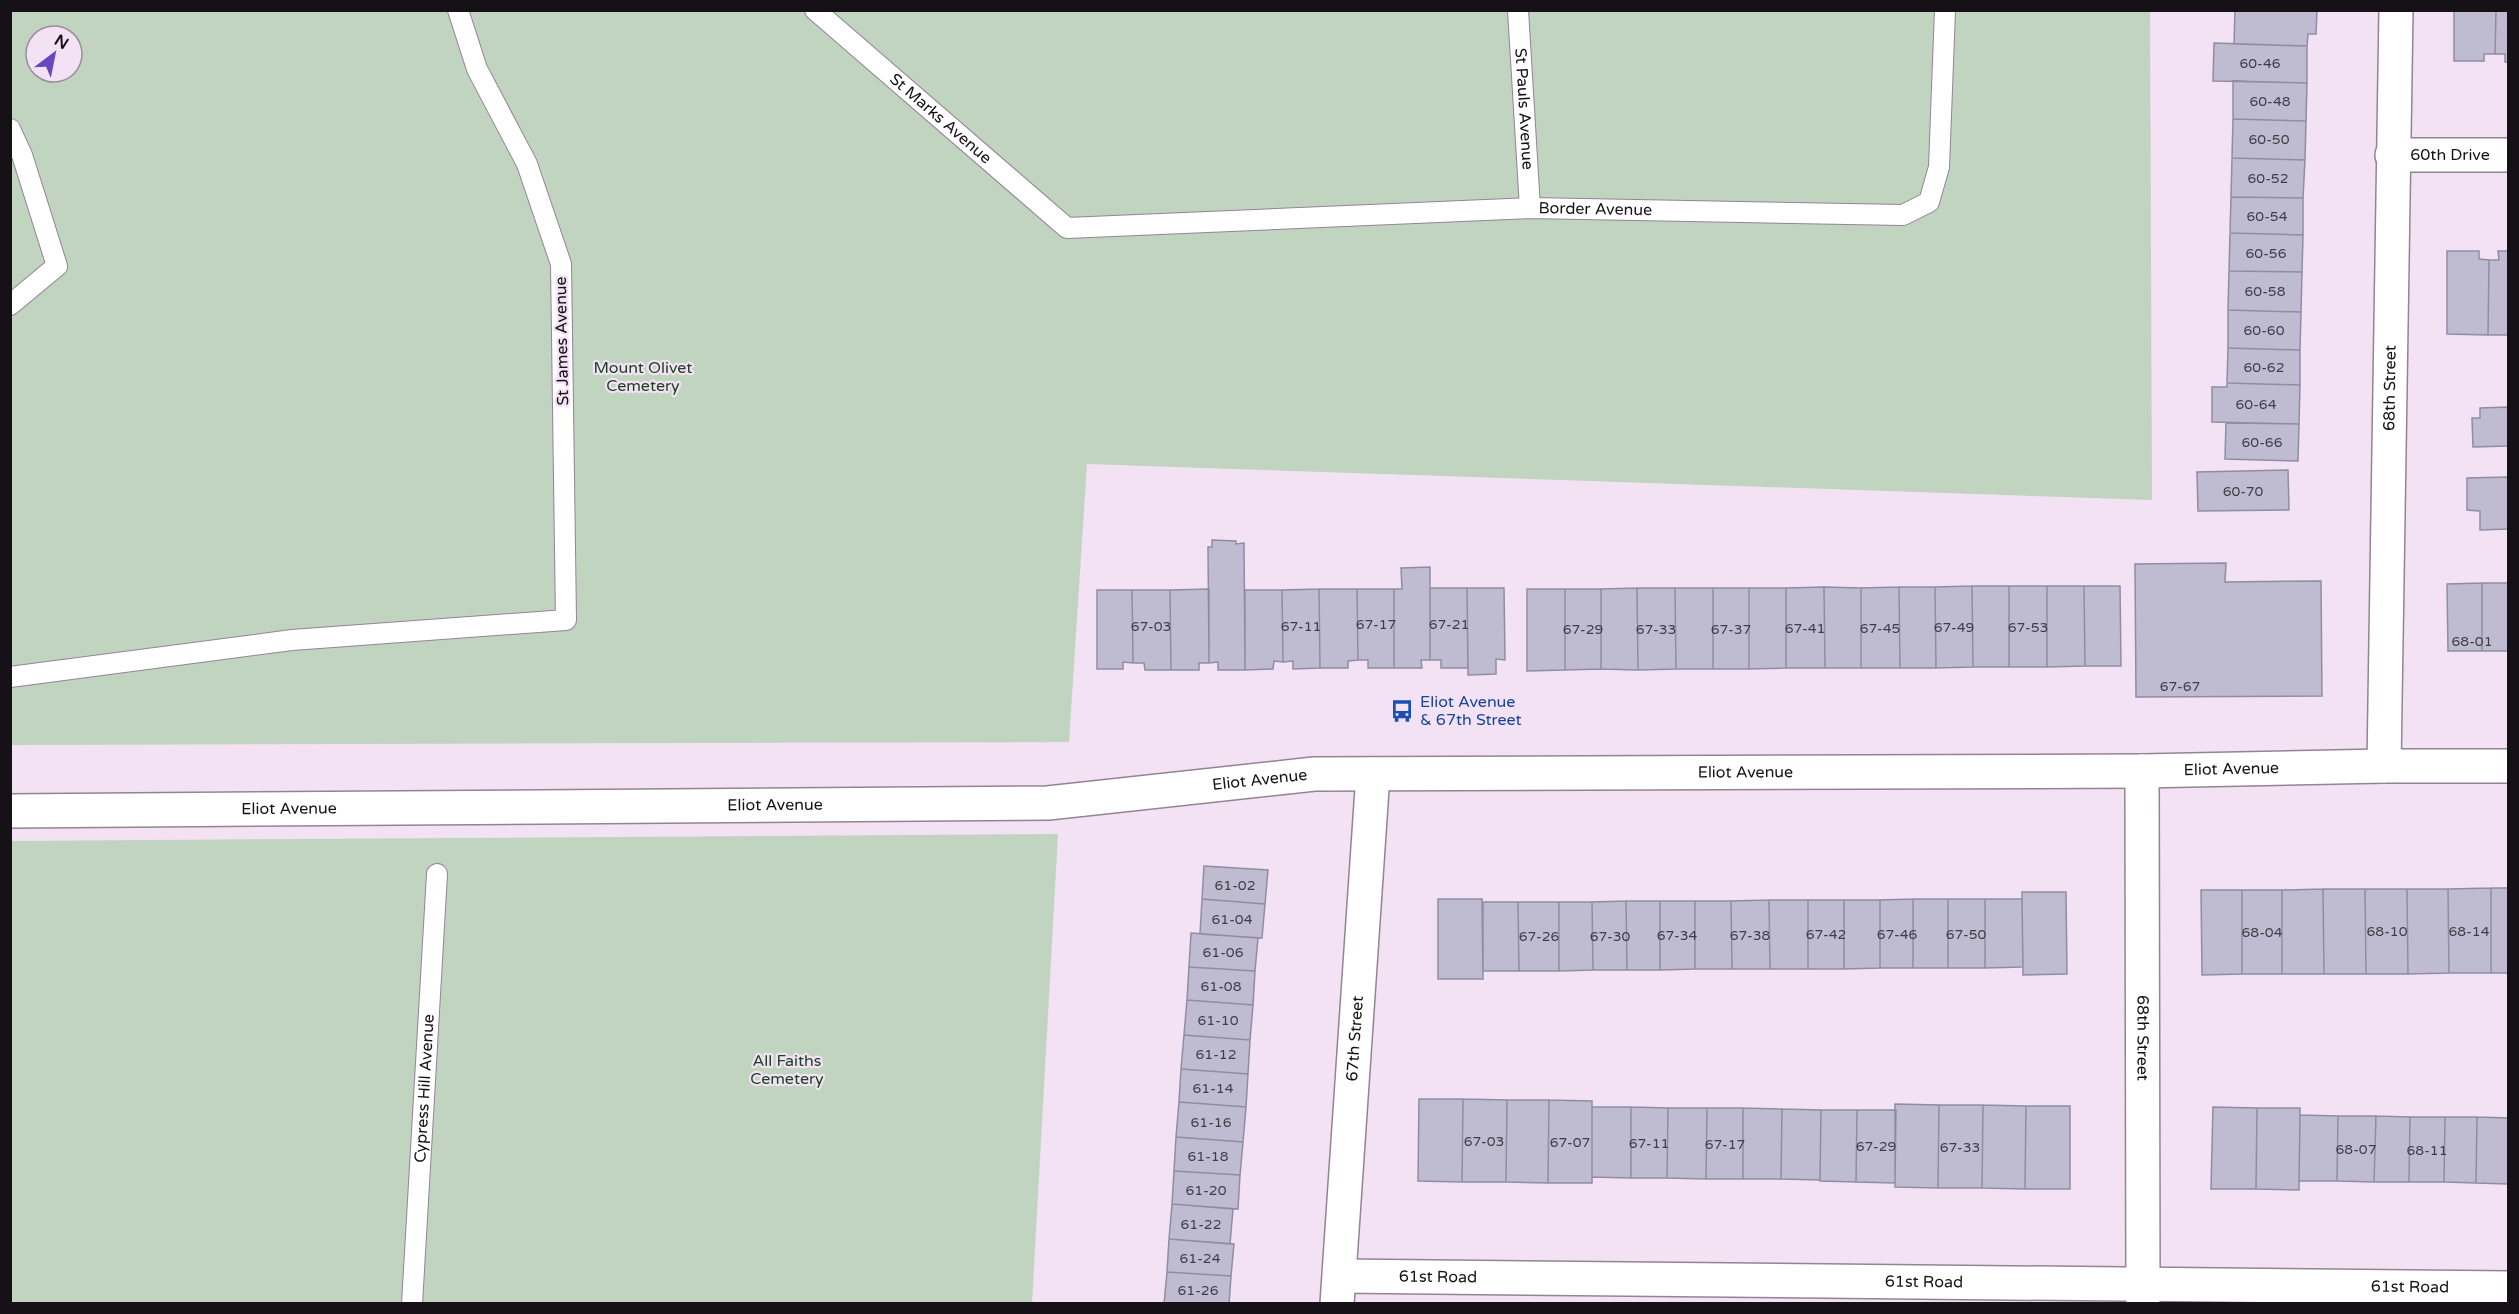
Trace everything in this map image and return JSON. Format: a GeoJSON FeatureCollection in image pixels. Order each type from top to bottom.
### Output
{"type":"FeatureCollection","features":[{"type":"Feature","properties":{"kind":"street","name":"68th Street"},"geometry":{"type":"LineString","coordinates":[[2384,766],[2396,10]]}},
{"type":"Feature","properties":{"kind":"street","name":"60th Drive"},"geometry":{"type":"LineString","coordinates":[[2392,155],[2508,155]]}},
{"type":"Feature","properties":{"kind":"street","name":"Eliot Avenue"},"geometry":{"type":"LineString","coordinates":[[10,811],[1048,803],[1314,774],[2142,771],[2508,766]]}},
{"type":"Feature","properties":{"kind":"street","name":"68th Street"},"geometry":{"type":"LineString","coordinates":[[2142,771],[2143,1293]]}},
{"type":"Feature","properties":{"kind":"street","name":"67th Street"},"geometry":{"type":"LineString","coordinates":[[1339,1290],[1373,774]]}},
{"type":"Feature","properties":{"kind":"street","name":"61st Road"},"geometry":{"type":"LineString","coordinates":[[1339,1290],[2143,1293],[2508,1288]]}},
{"type":"Feature","properties":{"kind":"lane","name":"St James Avenue"},"geometry":{"type":"LineString","coordinates":[[10,677],[292,640],[566,620],[561,264],[527,164],[477,69],[458,10]]}},
{"type":"Feature","properties":{"kind":"lane","name":"St Marks Avenue"},"geometry":{"type":"LineString","coordinates":[[815,10],[1067,228]]}},
{"type":"Feature","properties":{"kind":"lane","name":"St Pauls Avenue"},"geometry":{"type":"LineString","coordinates":[[1518,10],[1530,208]]}},
{"type":"Feature","properties":{"kind":"lane","name":"Border Avenue"},"geometry":{"type":"LineString","coordinates":[[1067,228],[1530,208],[1903,215],[1929,202],[1939,167],[1945,10]]}},
{"type":"Feature","properties":{"kind":"lane"},"geometry":{"type":"LineString","coordinates":[[10,129],[22,155],[57,267],[10,304]]}},
{"type":"Feature","properties":{"kind":"lane","name":"Cypress Hill Avenue"},"geometry":{"type":"LineString","coordinates":[[412,1304],[437,874]]}},
{"type":"Feature","properties":{"kind":"green space","name":"Mount Olivet Cemetery"},"geometry":{"type":"Polygon","coordinates":[[[10,11],[2150,11],[2152,500],[1087,464],[1069,742],[11,745],[10,11]]]}},
{"type":"Feature","properties":{"kind":"green space","name":"All Faiths Cemetery"},"geometry":{"type":"Polygon","coordinates":[[[1058,834],[1032,1303],[11,1303],[10,841],[1058,834]]]}},
{"type":"Feature","properties":{"kind":"building"},"geometry":{"type":"Polygon","coordinates":[[[2235,10],[2317,10],[2316,34],[2308,34],[2307,46],[2234,44],[2235,10]]]}},
{"type":"Feature","properties":{"kind":"building"},"geometry":{"type":"Polygon","coordinates":[[[2454,10],[2496,10],[2495,54],[2484,54],[2484,61],[2454,61],[2454,10]]]}},
{"type":"Feature","properties":{"kind":"building"},"geometry":{"type":"Polygon","coordinates":[[[2496,10],[2508,10],[2508,62],[2505,62],[2505,54],[2495,54],[2496,10]]]}},
{"type":"Feature","properties":{"kind":"building"},"geometry":{"type":"Polygon","coordinates":[[[2214,43],[2307,46],[2307,83],[2213,81],[2214,43]]]}},
{"type":"Feature","properties":{"kind":"building"},"geometry":{"type":"Polygon","coordinates":[[[2233,81],[2307,83],[2306,121],[2233,119],[2233,81]]]}},
{"type":"Feature","properties":{"kind":"building"},"geometry":{"type":"Polygon","coordinates":[[[2233,119],[2306,121],[2305,160],[2232,158],[2233,119]]]}},
{"type":"Feature","properties":{"kind":"building"},"geometry":{"type":"Polygon","coordinates":[[[2232,158],[2305,160],[2303,198],[2231,197],[2232,158]]]}},
{"type":"Feature","properties":{"kind":"building"},"geometry":{"type":"Polygon","coordinates":[[[2231,197],[2303,198],[2303,235],[2230,233],[2231,197]]]}},
{"type":"Feature","properties":{"kind":"building"},"geometry":{"type":"Polygon","coordinates":[[[2230,233],[2303,235],[2302,272],[2229,271],[2230,233]]]}},
{"type":"Feature","properties":{"kind":"building"},"geometry":{"type":"Polygon","coordinates":[[[2447,251],[2479,251],[2479,259],[2489,260],[2488,335],[2447,334],[2447,251]]]}},
{"type":"Feature","properties":{"kind":"building"},"geometry":{"type":"Polygon","coordinates":[[[2498,251],[2508,251],[2508,335],[2488,335],[2489,260],[2499,260],[2498,251]]]}},
{"type":"Feature","properties":{"kind":"building"},"geometry":{"type":"Polygon","coordinates":[[[2229,271],[2302,272],[2301,312],[2228,310],[2229,271]]]}},
{"type":"Feature","properties":{"kind":"building"},"geometry":{"type":"Polygon","coordinates":[[[2228,310],[2301,312],[2300,350],[2228,348],[2228,310]]]}},
{"type":"Feature","properties":{"kind":"building"},"geometry":{"type":"Polygon","coordinates":[[[2228,348],[2300,350],[2300,385],[2227,383],[2228,348]]]}},
{"type":"Feature","properties":{"kind":"building"},"geometry":{"type":"Polygon","coordinates":[[[2227,383],[2300,385],[2299,424],[2212,422],[2212,387],[2227,387],[2227,383]]]}},
{"type":"Feature","properties":{"kind":"building"},"geometry":{"type":"Polygon","coordinates":[[[2508,407],[2508,446],[2473,447],[2472,418],[2480,418],[2480,408],[2508,407]]]}},
{"type":"Feature","properties":{"kind":"building"},"geometry":{"type":"Polygon","coordinates":[[[2226,423],[2299,424],[2298,461],[2225,459],[2226,423]]]}},
{"type":"Feature","properties":{"kind":"building"},"geometry":{"type":"Polygon","coordinates":[[[2288,470],[2289,510],[2198,511],[2197,472],[2288,470]]]}},
{"type":"Feature","properties":{"kind":"building"},"geometry":{"type":"Polygon","coordinates":[[[2508,477],[2508,529],[2480,530],[2480,511],[2467,510],[2467,478],[2508,477]]]}},
{"type":"Feature","properties":{"kind":"building"},"geometry":{"type":"Polygon","coordinates":[[[1212,540],[1244,543],[1245,670],[1218,670],[1218,662],[1209,663],[1208,547],[1212,547],[1212,540]]]}},
{"type":"Feature","properties":{"kind":"building"},"geometry":{"type":"Polygon","coordinates":[[[2226,563],[2225,582],[2321,581],[2322,696],[2136,697],[2135,564],[2226,563]]]}},
{"type":"Feature","properties":{"kind":"building"},"geometry":{"type":"Polygon","coordinates":[[[1430,567],[1430,660],[1421,660],[1422,668],[1394,668],[1394,589],[1402,589],[1401,568],[1430,567]]]}},
{"type":"Feature","properties":{"kind":"building"},"geometry":{"type":"Polygon","coordinates":[[[2482,583],[2508,583],[2508,651],[2482,651],[2482,583]]]}},
{"type":"Feature","properties":{"kind":"building"},"geometry":{"type":"Polygon","coordinates":[[[2482,583],[2482,651],[2448,651],[2447,584],[2482,583]]]}},
{"type":"Feature","properties":{"kind":"building"},"geometry":{"type":"Polygon","coordinates":[[[1972,586],[1973,667],[1936,668],[1935,587],[1972,586]]]}},
{"type":"Feature","properties":{"kind":"building"},"geometry":{"type":"Polygon","coordinates":[[[1972,586],[2009,586],[2009,667],[1973,667],[1972,586]]]}},
{"type":"Feature","properties":{"kind":"building"},"geometry":{"type":"Polygon","coordinates":[[[2009,586],[2047,586],[2047,667],[2009,667],[2009,586]]]}},
{"type":"Feature","properties":{"kind":"building"},"geometry":{"type":"Polygon","coordinates":[[[2047,586],[2084,586],[2085,666],[2047,667],[2047,586]]]}},
{"type":"Feature","properties":{"kind":"building"},"geometry":{"type":"Polygon","coordinates":[[[2084,586],[2120,586],[2121,666],[2085,666],[2084,586]]]}},
{"type":"Feature","properties":{"kind":"building"},"geometry":{"type":"Polygon","coordinates":[[[1824,587],[1825,668],[1786,668],[1786,588],[1824,587]]]}},
{"type":"Feature","properties":{"kind":"building"},"geometry":{"type":"Polygon","coordinates":[[[1824,587],[1861,588],[1861,668],[1825,668],[1824,587]]]}},
{"type":"Feature","properties":{"kind":"building"},"geometry":{"type":"Polygon","coordinates":[[[1899,587],[1900,668],[1861,668],[1861,588],[1899,587]]]}},
{"type":"Feature","properties":{"kind":"building"},"geometry":{"type":"Polygon","coordinates":[[[1899,587],[1935,587],[1936,668],[1900,668],[1899,587]]]}},
{"type":"Feature","properties":{"kind":"building"},"geometry":{"type":"Polygon","coordinates":[[[1430,588],[1467,588],[1468,668],[1441,668],[1441,660],[1430,660],[1430,588]]]}},
{"type":"Feature","properties":{"kind":"building"},"geometry":{"type":"Polygon","coordinates":[[[1467,588],[1504,588],[1505,660],[1496,659],[1496,674],[1468,675],[1467,588]]]}},
{"type":"Feature","properties":{"kind":"building"},"geometry":{"type":"Polygon","coordinates":[[[1637,588],[1638,670],[1601,669],[1601,589],[1637,588]]]}},
{"type":"Feature","properties":{"kind":"building"},"geometry":{"type":"Polygon","coordinates":[[[1637,588],[1675,588],[1676,669],[1638,670],[1637,588]]]}},
{"type":"Feature","properties":{"kind":"building"},"geometry":{"type":"Polygon","coordinates":[[[1675,588],[1713,588],[1713,669],[1676,669],[1675,588]]]}},
{"type":"Feature","properties":{"kind":"building"},"geometry":{"type":"Polygon","coordinates":[[[1713,588],[1749,588],[1749,669],[1713,669],[1713,588]]]}},
{"type":"Feature","properties":{"kind":"building"},"geometry":{"type":"Polygon","coordinates":[[[1749,588],[1786,588],[1786,668],[1749,669],[1749,588]]]}},
{"type":"Feature","properties":{"kind":"building"},"geometry":{"type":"Polygon","coordinates":[[[1209,589],[1209,663],[1199,663],[1199,670],[1171,670],[1170,590],[1209,589]]]}},
{"type":"Feature","properties":{"kind":"building"},"geometry":{"type":"Polygon","coordinates":[[[1319,589],[1320,668],[1293,669],[1293,661],[1283,662],[1282,590],[1319,589]]]}},
{"type":"Feature","properties":{"kind":"building"},"geometry":{"type":"Polygon","coordinates":[[[1319,589],[1357,589],[1358,660],[1348,661],[1348,668],[1320,668],[1319,589]]]}},
{"type":"Feature","properties":{"kind":"building"},"geometry":{"type":"Polygon","coordinates":[[[1357,589],[1394,589],[1394,668],[1368,668],[1368,660],[1358,660],[1357,589]]]}},
{"type":"Feature","properties":{"kind":"building"},"geometry":{"type":"Polygon","coordinates":[[[1527,589],[1565,589],[1565,670],[1527,671],[1527,589]]]}},
{"type":"Feature","properties":{"kind":"building"},"geometry":{"type":"Polygon","coordinates":[[[1565,589],[1601,589],[1601,669],[1565,670],[1565,589]]]}},
{"type":"Feature","properties":{"kind":"building"},"geometry":{"type":"Polygon","coordinates":[[[1097,590],[1132,590],[1133,663],[1123,662],[1123,669],[1097,669],[1097,590]]]}},
{"type":"Feature","properties":{"kind":"building"},"geometry":{"type":"Polygon","coordinates":[[[1132,590],[1170,590],[1171,670],[1145,670],[1144,663],[1133,663],[1132,590]]]}},
{"type":"Feature","properties":{"kind":"building"},"geometry":{"type":"Polygon","coordinates":[[[1245,590],[1282,590],[1283,662],[1274,661],[1273,669],[1245,670],[1245,590]]]}},
{"type":"Feature","properties":{"kind":"building"},"geometry":{"type":"Polygon","coordinates":[[[1204,866],[1268,870],[1265,904],[1202,899],[1204,866]]]}},
{"type":"Feature","properties":{"kind":"building"},"geometry":{"type":"Polygon","coordinates":[[[2491,888],[2491,973],[2449,973],[2448,889],[2491,888]]]}},
{"type":"Feature","properties":{"kind":"building"},"geometry":{"type":"Polygon","coordinates":[[[2491,888],[2508,888],[2508,973],[2491,973],[2491,888]]]}},
{"type":"Feature","properties":{"kind":"building"},"geometry":{"type":"Polygon","coordinates":[[[2323,889],[2324,974],[2282,974],[2282,890],[2323,889]]]}},
{"type":"Feature","properties":{"kind":"building"},"geometry":{"type":"Polygon","coordinates":[[[2323,889],[2365,889],[2366,974],[2324,974],[2323,889]]]}},
{"type":"Feature","properties":{"kind":"building"},"geometry":{"type":"Polygon","coordinates":[[[2365,889],[2407,889],[2408,974],[2366,974],[2365,889]]]}},
{"type":"Feature","properties":{"kind":"building"},"geometry":{"type":"Polygon","coordinates":[[[2407,889],[2448,889],[2449,973],[2408,974],[2407,889]]]}},
{"type":"Feature","properties":{"kind":"building"},"geometry":{"type":"Polygon","coordinates":[[[2201,890],[2242,890],[2242,974],[2202,975],[2201,890]]]}},
{"type":"Feature","properties":{"kind":"building"},"geometry":{"type":"Polygon","coordinates":[[[2242,890],[2282,890],[2282,974],[2242,974],[2242,890]]]}},
{"type":"Feature","properties":{"kind":"building"},"geometry":{"type":"Polygon","coordinates":[[[2022,892],[2066,892],[2067,974],[2023,975],[2022,892]]]}},
{"type":"Feature","properties":{"kind":"building"},"geometry":{"type":"Polygon","coordinates":[[[1202,899],[1265,904],[1262,938],[1200,934],[1202,899]]]}},
{"type":"Feature","properties":{"kind":"building"},"geometry":{"type":"Polygon","coordinates":[[[1438,899],[1482,899],[1483,979],[1438,979],[1438,899]]]}},
{"type":"Feature","properties":{"kind":"building"},"geometry":{"type":"Polygon","coordinates":[[[1913,899],[1913,968],[1880,968],[1880,900],[1913,899]]]}},
{"type":"Feature","properties":{"kind":"building"},"geometry":{"type":"Polygon","coordinates":[[[1913,899],[1948,899],[1948,968],[1913,968],[1913,899]]]}},
{"type":"Feature","properties":{"kind":"building"},"geometry":{"type":"Polygon","coordinates":[[[1948,899],[1985,899],[1985,968],[1948,968],[1948,899]]]}},
{"type":"Feature","properties":{"kind":"building"},"geometry":{"type":"Polygon","coordinates":[[[1985,899],[2022,899],[2023,967],[1985,968],[1985,899]]]}},
{"type":"Feature","properties":{"kind":"building"},"geometry":{"type":"Polygon","coordinates":[[[1769,900],[1770,969],[1732,969],[1731,901],[1769,900]]]}},
{"type":"Feature","properties":{"kind":"building"},"geometry":{"type":"Polygon","coordinates":[[[1769,900],[1808,900],[1808,969],[1770,969],[1769,900]]]}},
{"type":"Feature","properties":{"kind":"building"},"geometry":{"type":"Polygon","coordinates":[[[1808,900],[1844,900],[1844,969],[1808,969],[1808,900]]]}},
{"type":"Feature","properties":{"kind":"building"},"geometry":{"type":"Polygon","coordinates":[[[1844,900],[1880,900],[1880,968],[1844,969],[1844,900]]]}},
{"type":"Feature","properties":{"kind":"building"},"geometry":{"type":"Polygon","coordinates":[[[1626,901],[1627,970],[1593,970],[1592,902],[1626,901]]]}},
{"type":"Feature","properties":{"kind":"building"},"geometry":{"type":"Polygon","coordinates":[[[1626,901],[1660,901],[1660,970],[1627,970],[1626,901]]]}},
{"type":"Feature","properties":{"kind":"building"},"geometry":{"type":"Polygon","coordinates":[[[1660,901],[1695,901],[1695,969],[1660,970],[1660,901]]]}},
{"type":"Feature","properties":{"kind":"building"},"geometry":{"type":"Polygon","coordinates":[[[1695,901],[1731,901],[1732,969],[1695,969],[1695,901]]]}},
{"type":"Feature","properties":{"kind":"building"},"geometry":{"type":"Polygon","coordinates":[[[1483,902],[1518,902],[1519,971],[1483,971],[1483,902]]]}},
{"type":"Feature","properties":{"kind":"building"},"geometry":{"type":"Polygon","coordinates":[[[1518,902],[1559,902],[1559,971],[1519,971],[1518,902]]]}},
{"type":"Feature","properties":{"kind":"building"},"geometry":{"type":"Polygon","coordinates":[[[1559,902],[1592,902],[1593,970],[1559,971],[1559,902]]]}},
{"type":"Feature","properties":{"kind":"building"},"geometry":{"type":"Polygon","coordinates":[[[1191,933],[1258,938],[1255,971],[1189,967],[1191,933]]]}},
{"type":"Feature","properties":{"kind":"building"},"geometry":{"type":"Polygon","coordinates":[[[1189,967],[1255,971],[1253,1005],[1187,1000],[1189,967]]]}},
{"type":"Feature","properties":{"kind":"building"},"geometry":{"type":"Polygon","coordinates":[[[1187,1000],[1253,1005],[1250,1040],[1184,1035],[1187,1000]]]}},
{"type":"Feature","properties":{"kind":"building"},"geometry":{"type":"Polygon","coordinates":[[[1184,1035],[1250,1040],[1248,1074],[1181,1069],[1184,1035]]]}},
{"type":"Feature","properties":{"kind":"building"},"geometry":{"type":"Polygon","coordinates":[[[1181,1069],[1248,1074],[1246,1107],[1179,1102],[1181,1069]]]}},
{"type":"Feature","properties":{"kind":"building"},"geometry":{"type":"Polygon","coordinates":[[[1419,1099],[1463,1099],[1462,1182],[1418,1181],[1419,1099]]]}},
{"type":"Feature","properties":{"kind":"building"},"geometry":{"type":"Polygon","coordinates":[[[1463,1099],[1507,1100],[1506,1182],[1462,1182],[1463,1099]]]}},
{"type":"Feature","properties":{"kind":"building"},"geometry":{"type":"Polygon","coordinates":[[[1507,1100],[1549,1100],[1548,1183],[1506,1182],[1507,1100]]]}},
{"type":"Feature","properties":{"kind":"building"},"geometry":{"type":"Polygon","coordinates":[[[1549,1100],[1592,1101],[1592,1183],[1548,1183],[1549,1100]]]}},
{"type":"Feature","properties":{"kind":"building"},"geometry":{"type":"Polygon","coordinates":[[[1179,1102],[1246,1107],[1243,1142],[1176,1137],[1179,1102]]]}},
{"type":"Feature","properties":{"kind":"building"},"geometry":{"type":"Polygon","coordinates":[[[1895,1104],[1939,1105],[1938,1188],[1895,1187],[1895,1104]]]}},
{"type":"Feature","properties":{"kind":"building"},"geometry":{"type":"Polygon","coordinates":[[[1939,1105],[1983,1105],[1982,1188],[1938,1188],[1939,1105]]]}},
{"type":"Feature","properties":{"kind":"building"},"geometry":{"type":"Polygon","coordinates":[[[1983,1105],[2026,1106],[2025,1189],[1982,1188],[1983,1105]]]}},
{"type":"Feature","properties":{"kind":"building"},"geometry":{"type":"Polygon","coordinates":[[[2026,1106],[2070,1106],[2070,1189],[2025,1189],[2026,1106]]]}},
{"type":"Feature","properties":{"kind":"building"},"geometry":{"type":"Polygon","coordinates":[[[1592,1107],[1631,1107],[1631,1178],[1592,1177],[1592,1107]]]}},
{"type":"Feature","properties":{"kind":"building"},"geometry":{"type":"Polygon","coordinates":[[[1631,1107],[1668,1108],[1667,1178],[1631,1178],[1631,1107]]]}},
{"type":"Feature","properties":{"kind":"building"},"geometry":{"type":"Polygon","coordinates":[[[2213,1107],[2257,1108],[2256,1189],[2211,1189],[2213,1107]]]}},
{"type":"Feature","properties":{"kind":"building"},"geometry":{"type":"Polygon","coordinates":[[[1668,1108],[1707,1108],[1706,1179],[1667,1178],[1668,1108]]]}},
{"type":"Feature","properties":{"kind":"building"},"geometry":{"type":"Polygon","coordinates":[[[1707,1108],[1743,1108],[1743,1179],[1706,1179],[1707,1108]]]}},
{"type":"Feature","properties":{"kind":"building"},"geometry":{"type":"Polygon","coordinates":[[[1743,1108],[1782,1109],[1781,1179],[1743,1179],[1743,1108]]]}},
{"type":"Feature","properties":{"kind":"building"},"geometry":{"type":"Polygon","coordinates":[[[2257,1108],[2300,1108],[2299,1190],[2256,1189],[2257,1108]]]}},
{"type":"Feature","properties":{"kind":"building"},"geometry":{"type":"Polygon","coordinates":[[[1782,1109],[1821,1110],[1820,1180],[1781,1179],[1782,1109]]]}},
{"type":"Feature","properties":{"kind":"building"},"geometry":{"type":"Polygon","coordinates":[[[1821,1110],[1857,1110],[1856,1182],[1820,1181],[1821,1110]]]}},
{"type":"Feature","properties":{"kind":"building"},"geometry":{"type":"Polygon","coordinates":[[[1857,1110],[1896,1110],[1895,1183],[1856,1182],[1857,1110]]]}},
{"type":"Feature","properties":{"kind":"building"},"geometry":{"type":"Polygon","coordinates":[[[2300,1115],[2338,1116],[2337,1181],[2299,1181],[2300,1115]]]}},
{"type":"Feature","properties":{"kind":"building"},"geometry":{"type":"Polygon","coordinates":[[[2338,1116],[2376,1116],[2374,1182],[2337,1181],[2338,1116]]]}},
{"type":"Feature","properties":{"kind":"building"},"geometry":{"type":"Polygon","coordinates":[[[2376,1116],[2410,1117],[2409,1182],[2374,1182],[2376,1116]]]}},
{"type":"Feature","properties":{"kind":"building"},"geometry":{"type":"Polygon","coordinates":[[[2410,1117],[2445,1117],[2444,1182],[2409,1182],[2410,1117]]]}},
{"type":"Feature","properties":{"kind":"building"},"geometry":{"type":"Polygon","coordinates":[[[2445,1117],[2477,1117],[2476,1183],[2444,1182],[2445,1117]]]}},
{"type":"Feature","properties":{"kind":"building"},"geometry":{"type":"Polygon","coordinates":[[[2477,1117],[2508,1118],[2508,1184],[2476,1183],[2477,1117]]]}},
{"type":"Feature","properties":{"kind":"building"},"geometry":{"type":"Polygon","coordinates":[[[1176,1137],[1243,1142],[1240,1175],[1174,1171],[1176,1137]]]}},
{"type":"Feature","properties":{"kind":"building"},"geometry":{"type":"Polygon","coordinates":[[[1174,1171],[1240,1175],[1238,1209],[1172,1204],[1174,1171]]]}},
{"type":"Feature","properties":{"kind":"building"},"geometry":{"type":"Polygon","coordinates":[[[1172,1204],[1233,1209],[1230,1244],[1169,1239],[1172,1204]]]}},
{"type":"Feature","properties":{"kind":"building"},"geometry":{"type":"Polygon","coordinates":[[[1169,1239],[1234,1244],[1231,1276],[1167,1272],[1169,1239]]]}},
{"type":"Feature","properties":{"kind":"building"},"geometry":{"type":"Polygon","coordinates":[[[1167,1272],[1231,1276],[1229,1304],[1164,1304],[1167,1272]]]}},
{"type":"Feature","properties":{"kind":"place","name":"Eliot Avenue & 67th Street"},"geometry":{"type":"Point","coordinates":[1402,711]}}]}
